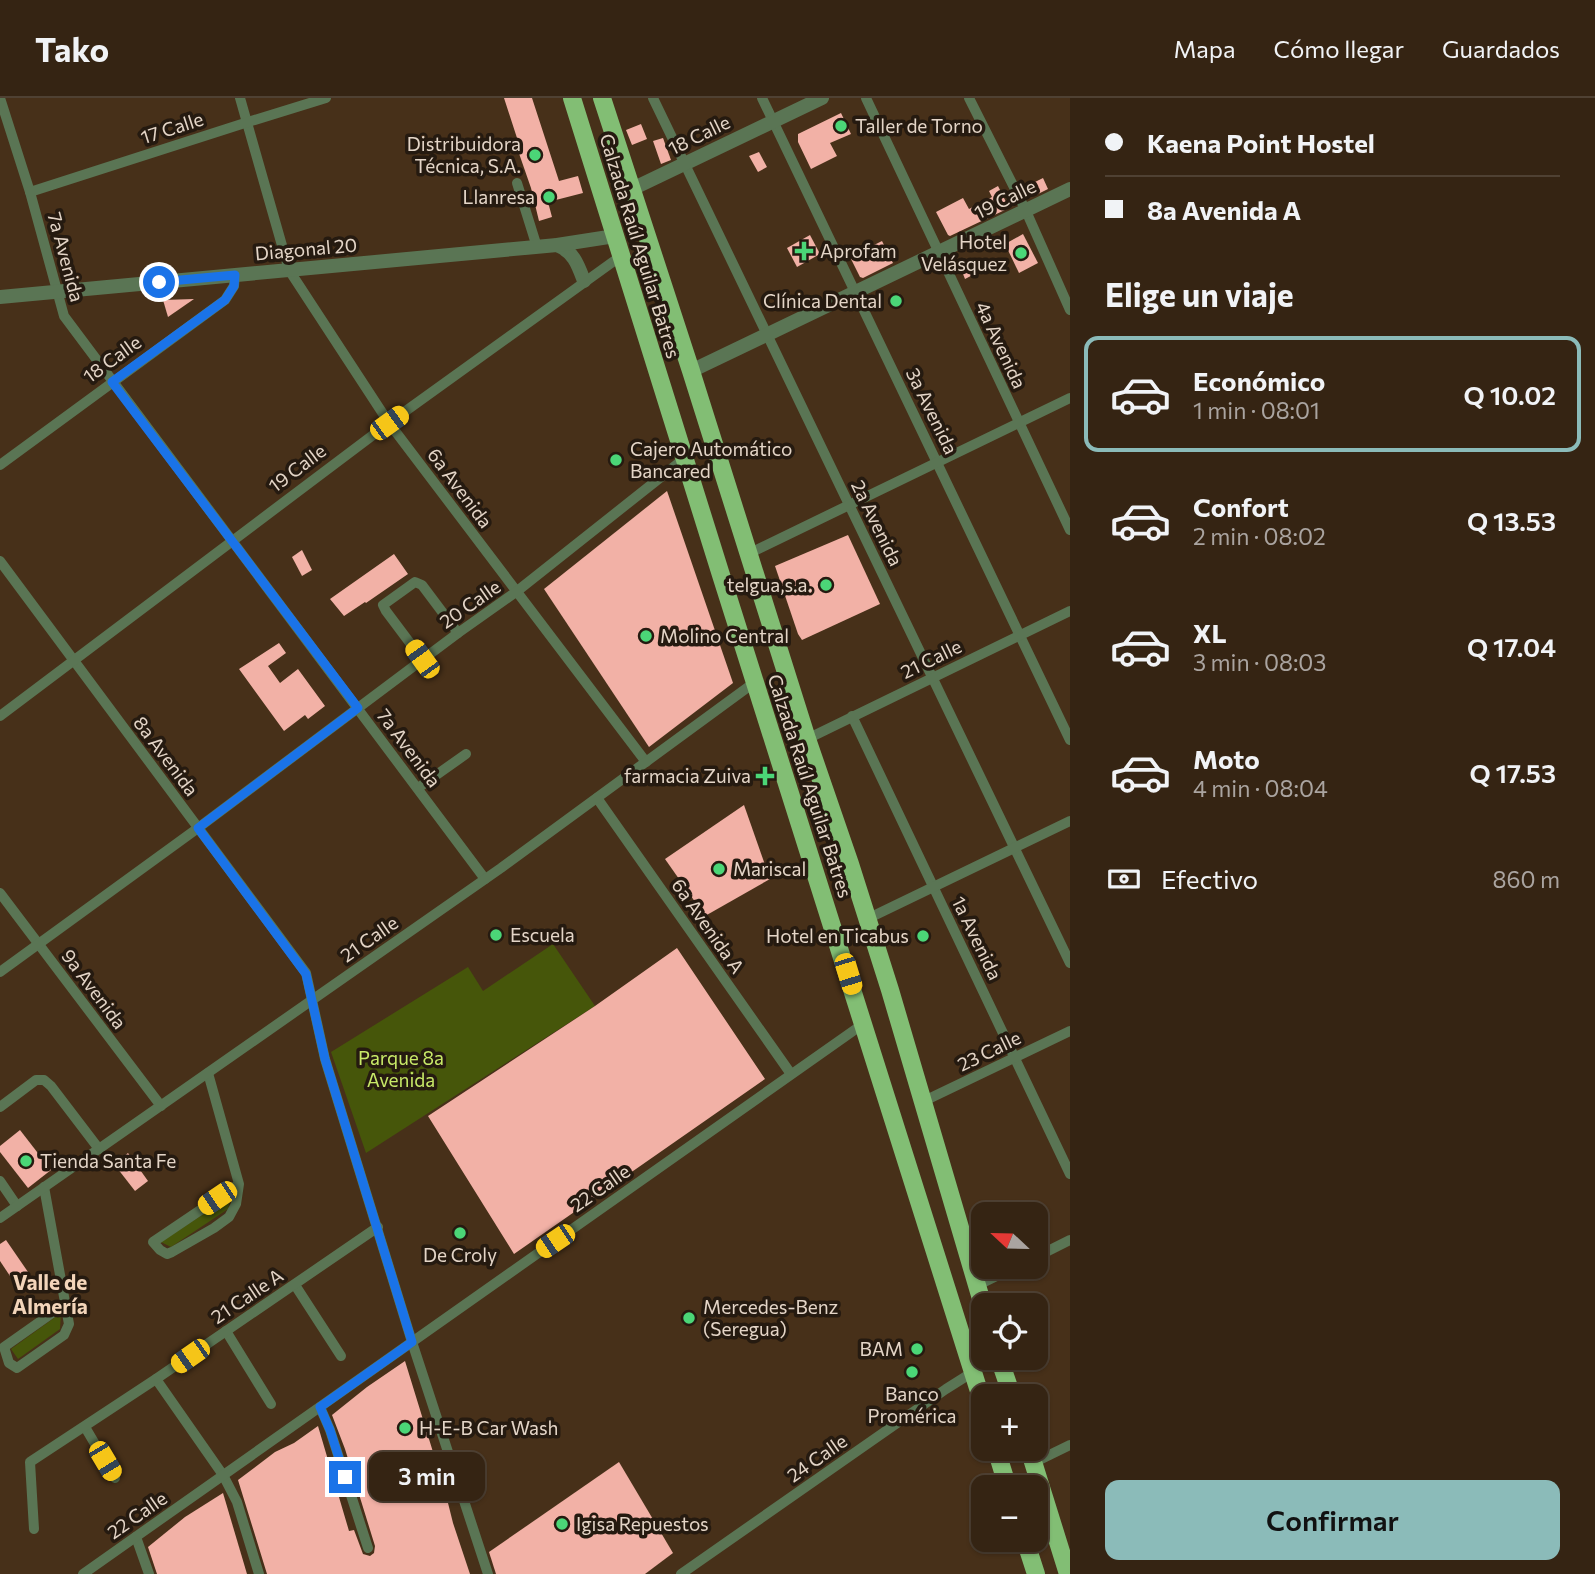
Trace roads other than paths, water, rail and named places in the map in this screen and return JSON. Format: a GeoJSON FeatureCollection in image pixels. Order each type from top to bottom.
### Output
{"type":"FeatureCollection","features":[{"type":"Feature","properties":{"kind":"highway","name":"Calzada Raúl Aguilar Batres"},"geometry":{"type":"LineString","coordinates":[[572,98],[977,1384]]}},
{"type":"Feature","properties":{"kind":"highway","name":"Calzada Raúl Aguilar Batres"},"geometry":{"type":"LineString","coordinates":[[602,98],[890,990],[979,1293]]}},
{"type":"Feature","properties":{"kind":"highway"},"geometry":{"type":"LineString","coordinates":[[1033,1461],[1068,1574]]}},
{"type":"Feature","properties":{"kind":"highway"},"geometry":{"type":"LineString","coordinates":[[1029,1552],[1036,1574]]}},
{"type":"Feature","properties":{"kind":"street","name":"7a Avenida"},"geometry":{"type":"LineString","coordinates":[[0,98],[30,192],[64,316],[485,879]]}},
{"type":"Feature","properties":{"kind":"street","name":"6a Avenida"},"geometry":{"type":"LineString","coordinates":[[240,98],[289,270],[389,423],[646,762]]}},
{"type":"Feature","properties":{"kind":"street","name":"17 Calle"},"geometry":{"type":"LineString","coordinates":[[30,192],[326,98]]}},
{"type":"Feature","properties":{"kind":"street","name":"2a Avenida"},"geometry":{"type":"LineString","coordinates":[[653,98],[1070,963]]}},
{"type":"Feature","properties":{"kind":"street","name":"3a Avenida"},"geometry":{"type":"LineString","coordinates":[[762,98],[1070,740]]}},
{"type":"Feature","properties":{"kind":"street","name":"18 Calle"},"geometry":{"type":"LineString","coordinates":[[632,189],[822,98]]}},
{"type":"Feature","properties":{"kind":"street","name":"4a Avenida"},"geometry":{"type":"LineString","coordinates":[[866,98],[1070,530]]}},
{"type":"Feature","properties":{"kind":"street"},"geometry":{"type":"LineString","coordinates":[[969,98],[1026,211],[1070,310]]}},
{"type":"Feature","properties":{"kind":"street"},"geometry":{"type":"LineString","coordinates":[[517,183],[537,247]]}},
{"type":"Feature","properties":{"kind":"street","name":"19 Calle"},"geometry":{"type":"LineString","coordinates":[[691,371],[1070,189]]}},
{"type":"Feature","properties":{"kind":"street","name":"Diagonal 20"},"geometry":{"type":"LineString","coordinates":[[0,297],[537,247],[615,236]]}},
{"type":"Feature","properties":{"kind":"street"},"geometry":{"type":"LineString","coordinates":[[556,245],[571,254],[584,281]]}},
{"type":"Feature","properties":{"kind":"street","name":"19 Calle"},"geometry":{"type":"LineString","coordinates":[[0,716],[389,423],[621,256]]}},
{"type":"Feature","properties":{"kind":"street","name":"18 Calle"},"geometry":{"type":"LineString","coordinates":[[0,465],[225,300],[234,286],[235,275]]}},
{"type":"Feature","properties":{"kind":"street"},"geometry":{"type":"LineString","coordinates":[[748,554],[1070,398]]}},
{"type":"Feature","properties":{"kind":"street","name":"20 Calle"},"geometry":{"type":"LineString","coordinates":[[0,972],[516,592],[685,458]]}},
{"type":"Feature","properties":{"kind":"street","name":"8a Avenida"},"geometry":{"type":"LineString","coordinates":[[0,561],[306,974],[325,1059],[412,1342],[488,1574]]}},
{"type":"Feature","properties":{"kind":"street"},"geometry":{"type":"LineString","coordinates":[[422,659],[383,605],[415,582],[422,585],[458,633]]}},
{"type":"Feature","properties":{"kind":"street","name":"21 Calle"},"geometry":{"type":"LineString","coordinates":[[807,739],[1070,611]]}},
{"type":"Feature","properties":{"kind":"street","name":"21 Calle"},"geometry":{"type":"LineString","coordinates":[[0,1218],[485,879],[755,682]]}},
{"type":"Feature","properties":{"kind":"street","name":"1a Avenida"},"geometry":{"type":"LineString","coordinates":[[852,716],[1070,1174]]}},
{"type":"Feature","properties":{"kind":"street"},"geometry":{"type":"LineString","coordinates":[[418,788],[466,754]]}},
{"type":"Feature","properties":{"kind":"street","name":"6a Avenida A"},"geometry":{"type":"LineString","coordinates":[[597,798],[791,1074]]}},
{"type":"Feature","properties":{"kind":"street"},"geometry":{"type":"LineString","coordinates":[[867,919],[1070,821]]}},
{"type":"Feature","properties":{"kind":"street","name":"9a Avenida"},"geometry":{"type":"LineString","coordinates":[[0,893],[161,1105]]}},
{"type":"Feature","properties":{"kind":"street","name":"22 Calle"},"geometry":{"type":"LineString","coordinates":[[83,1574],[863,1024]]}},
{"type":"Feature","properties":{"kind":"street","name":"23 Calle"},"geometry":{"type":"LineString","coordinates":[[922,1102],[1070,1031]]}},
{"type":"Feature","properties":{"kind":"street"},"geometry":{"type":"LineString","coordinates":[[208,1073],[239,1184],[236,1205],[229,1217],[172,1252],[167,1254],[153,1242],[239,1184]]}},
{"type":"Feature","properties":{"kind":"street"},"geometry":{"type":"LineString","coordinates":[[0,1107],[36,1080],[44,1080],[99,1149]]}},
{"type":"Feature","properties":{"kind":"street"},"geometry":{"type":"LineString","coordinates":[[0,1181],[17,1206]]}},
{"type":"Feature","properties":{"kind":"street"},"geometry":{"type":"LineString","coordinates":[[44,1187],[69,1324],[64,1335],[17,1368],[9,1363],[4,1347],[65,1304]]}},
{"type":"Feature","properties":{"kind":"street","name":"21 Calle A"},"geometry":{"type":"LineString","coordinates":[[34,1529],[30,1462],[378,1227]]}},
{"type":"Feature","properties":{"kind":"street"},"geometry":{"type":"LineString","coordinates":[[1048,1251],[1070,1240]]}},
{"type":"Feature","properties":{"kind":"street"},"geometry":{"type":"LineString","coordinates":[[976,1286],[990,1279]]}},
{"type":"Feature","properties":{"kind":"street"},"geometry":{"type":"LineString","coordinates":[[295,1284],[341,1356]]}},
{"type":"Feature","properties":{"kind":"street"},"geometry":{"type":"LineString","coordinates":[[226,1331],[271,1404]]}},
{"type":"Feature","properties":{"kind":"street","name":"24 Calle"},"geometry":{"type":"LineString","coordinates":[[681,1574],[973,1372]]}},
{"type":"Feature","properties":{"kind":"street"},"geometry":{"type":"LineString","coordinates":[[156,1379],[223,1475],[237,1502],[259,1574]]}},
{"type":"Feature","properties":{"kind":"street"},"geometry":{"type":"LineString","coordinates":[[320,1407],[368,1548]]}},
{"type":"Feature","properties":{"kind":"street"},"geometry":{"type":"LineString","coordinates":[[85,1427],[116,1478]]}},
{"type":"Feature","properties":{"kind":"street"},"geometry":{"type":"LineString","coordinates":[[1048,1451],[1070,1445]]}},
{"type":"Feature","properties":{"kind":"street"},"geometry":{"type":"LineString","coordinates":[[136,1537],[149,1574]]}},
{"type":"Feature","properties":{"kind":"place","name":"Taller de Torno"},"geometry":{"type":"Point","coordinates":[841,126]}},
{"type":"Feature","properties":{"kind":"place","name":"Distribuidora Técnica, S.A."},"geometry":{"type":"Point","coordinates":[535,155]}},
{"type":"Feature","properties":{"kind":"place","name":"Llanresa"},"geometry":{"type":"Point","coordinates":[549,197]}},
{"type":"Feature","properties":{"kind":"place","name":"Aprofam"},"geometry":{"type":"Point","coordinates":[804,251]}},
{"type":"Feature","properties":{"kind":"place","name":"Hotel Velásquez"},"geometry":{"type":"Point","coordinates":[1021,253]}},
{"type":"Feature","properties":{"kind":"place","name":"Clínica Dental"},"geometry":{"type":"Point","coordinates":[896,301]}},
{"type":"Feature","properties":{"kind":"place","name":"Cajero Automático Bancared"},"geometry":{"type":"Point","coordinates":[616,460]}},
{"type":"Feature","properties":{"kind":"place","name":"telgua,s.a."},"geometry":{"type":"Point","coordinates":[826,585]}},
{"type":"Feature","properties":{"kind":"place","name":"Molino Central"},"geometry":{"type":"Point","coordinates":[646,636]}},
{"type":"Feature","properties":{"kind":"place","name":"farmacia Zuiva"},"geometry":{"type":"Point","coordinates":[765,776]}},
{"type":"Feature","properties":{"kind":"place","name":"Mariscal"},"geometry":{"type":"Point","coordinates":[719,869]}},
{"type":"Feature","properties":{"kind":"place","name":"Escuela"},"geometry":{"type":"Point","coordinates":[496,935]}},
{"type":"Feature","properties":{"kind":"place","name":"Hotel en Ticabus"},"geometry":{"type":"Point","coordinates":[923,936]}},
{"type":"Feature","properties":{"kind":"place","name":"Tienda Santa Fe"},"geometry":{"type":"Point","coordinates":[26,1161]}},
{"type":"Feature","properties":{"kind":"place","name":"De Croly"},"geometry":{"type":"Point","coordinates":[460,1233]}},
{"type":"Feature","properties":{"kind":"place","name":"Mercedes-Benz (Seregua)"},"geometry":{"type":"Point","coordinates":[689,1318]}},
{"type":"Feature","properties":{"kind":"place","name":"BAM"},"geometry":{"type":"Point","coordinates":[917,1349]}},
{"type":"Feature","properties":{"kind":"place","name":"Banco Promérica"},"geometry":{"type":"Point","coordinates":[912,1372]}},
{"type":"Feature","properties":{"kind":"place","name":"H-E-B Car Wash"},"geometry":{"type":"Point","coordinates":[405,1428]}},
{"type":"Feature","properties":{"kind":"place","name":"Igisa Repuestos"},"geometry":{"type":"Point","coordinates":[562,1524]}},
{"type":"Feature","properties":{"kind":"district","name":"Valle de Almería"},"geometry":{"type":"Point","coordinates":[50,1295]}},
{"type":"Feature","properties":{"kind":"park label","name":"Parque 8a Avenida"},"geometry":{"type":"Point","coordinates":[401,1069]}}]}
